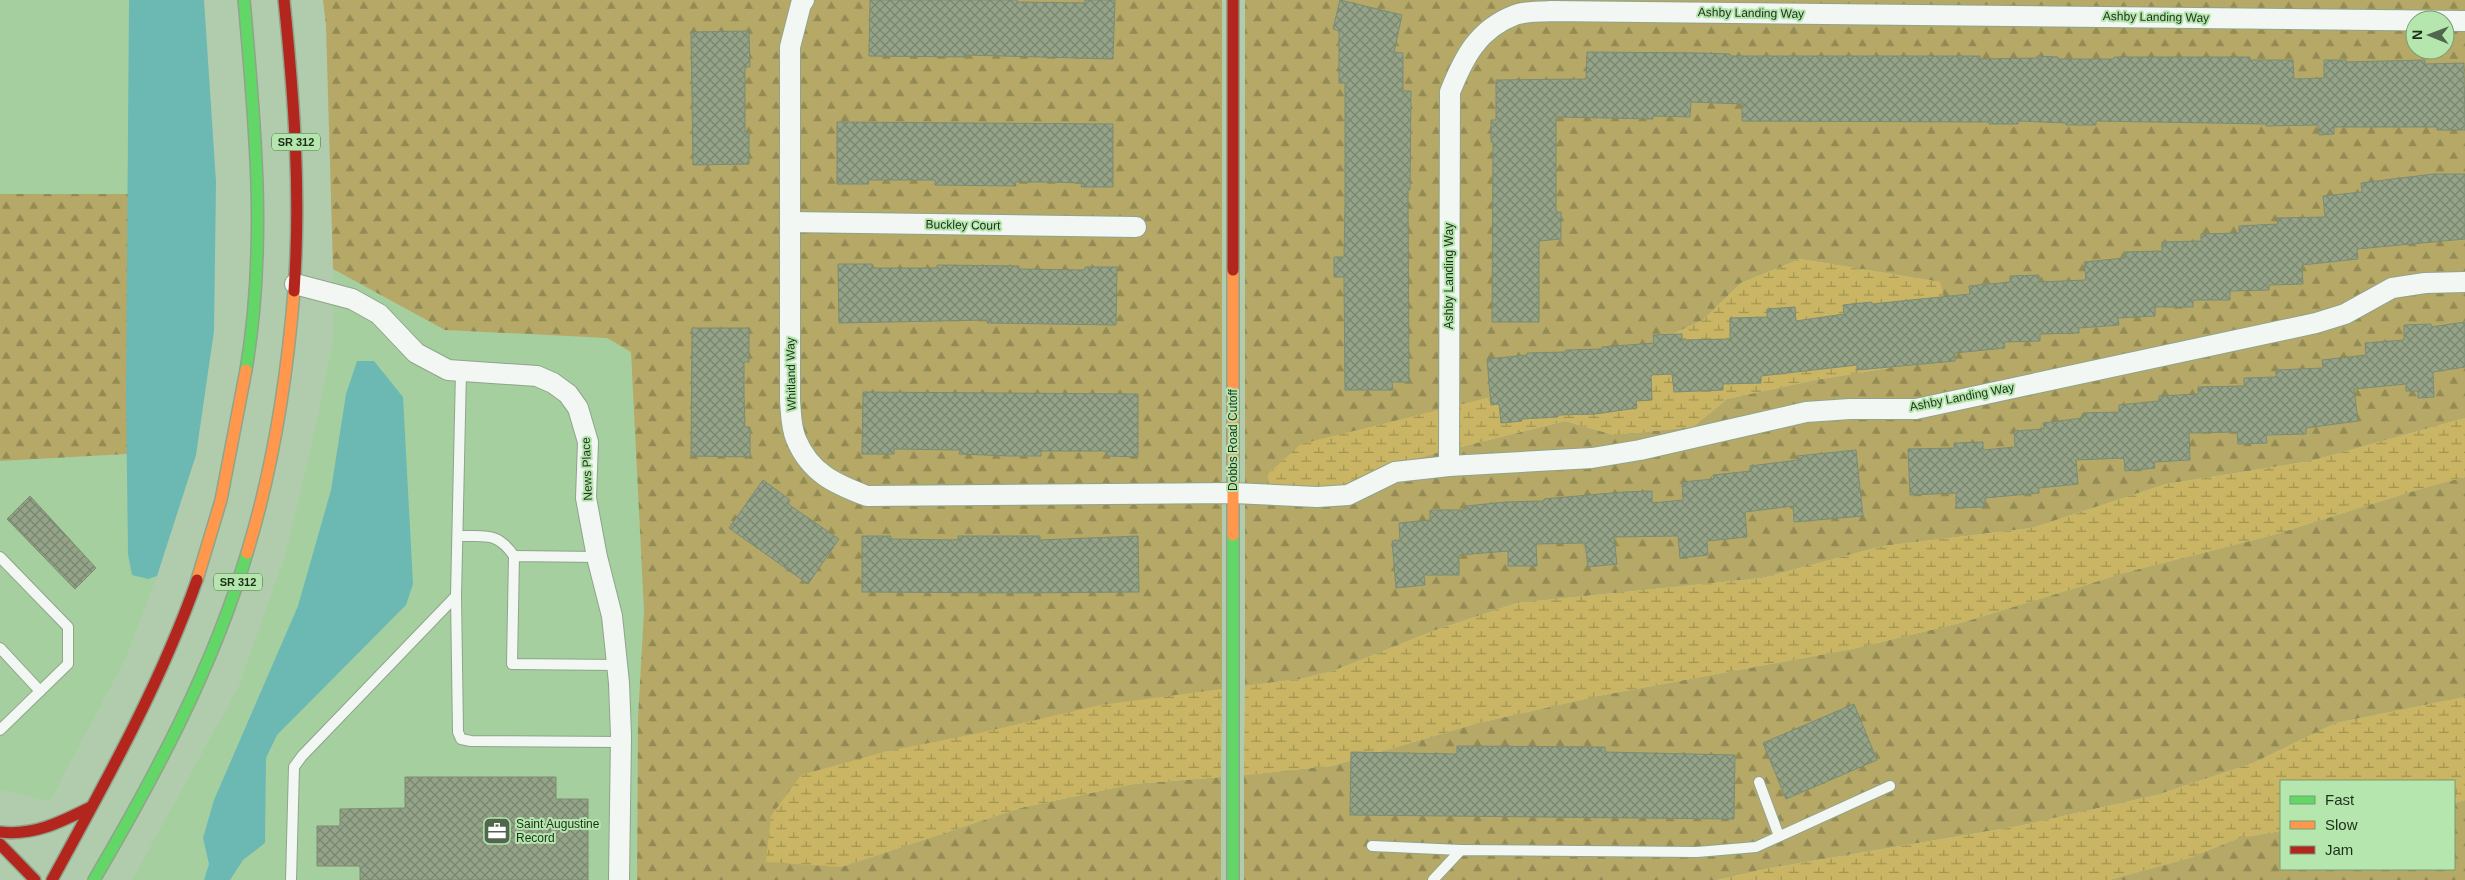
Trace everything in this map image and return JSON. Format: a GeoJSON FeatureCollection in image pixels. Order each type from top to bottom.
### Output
{"type":"FeatureCollection","features":[{"type":"Feature","properties":{"kind":"main road","name":"SR 312"},"geometry":{"type":"LineString","coordinates":[[52,880],[154,687],[181,624],[206,556],[222,492],[248,354],[257,280],[258,212],[254,114],[244,0]]}},
{"type":"Feature","properties":{"kind":"main road","name":"SR 312"},"geometry":{"type":"LineString","coordinates":[[94,880],[141,799],[171,740],[234,596],[257,517],[274,440],[287,365],[288,279],[298,214],[296,139],[284,0]]}},
{"type":"Feature","properties":{"kind":"main road","name":"Dobbs Road Cutoff"},"geometry":{"type":"LineString","coordinates":[[1233,880],[1234,0]]}},
{"type":"Feature","properties":{"kind":"main road"},"geometry":{"type":"LineString","coordinates":[[254,114],[265,123]]}},
{"type":"Feature","properties":{"kind":"main road"},"geometry":{"type":"LineString","coordinates":[[0,832],[13,835],[34,833],[91,807]]}},
{"type":"Feature","properties":{"kind":"main road"},"geometry":{"type":"LineString","coordinates":[[0,844],[35,880]]}},
{"type":"Feature","properties":{"kind":"main road"},"geometry":{"type":"LineString","coordinates":[[104,880],[109,855]]}},
{"type":"Feature","properties":{"kind":"street","name":"Whitland Way"},"geometry":{"type":"LineString","coordinates":[[804,0],[801,4],[790,47],[790,401],[795,438],[809,463],[832,482],[866,496],[1233,493]]}},
{"type":"Feature","properties":{"kind":"street","name":"Ashby Landing Way"},"geometry":{"type":"LineString","coordinates":[[1449,466],[1450,92],[1464,57],[1489,29],[1516,14],[1550,10],[2465,21]]}},
{"type":"Feature","properties":{"kind":"street","name":"Buckley Court"},"geometry":{"type":"LineString","coordinates":[[790,222],[1136,227]]}},
{"type":"Feature","properties":{"kind":"street","name":"News Place"},"geometry":{"type":"LineString","coordinates":[[288,279],[352,299],[379,314],[403,340],[431,362],[448,370],[519,373],[536,376],[553,383],[568,394],[578,408],[588,442],[586,498],[597,557],[612,616],[617,665],[621,742],[619,880]]}},
{"type":"Feature","properties":{"kind":"street","name":"Ashby Landing Way"},"geometry":{"type":"LineString","coordinates":[[1233,493],[1317,497],[1348,495],[1395,472],[1449,466],[1592,458],[1640,450],[1806,412],[1916,408],[2316,323],[2345,314],[2392,288],[2425,282],[2465,282]]}},
{"type":"Feature","properties":{"kind":"lane"},"geometry":{"type":"LineString","coordinates":[[461,371],[456,596],[458,732],[462,739],[471,742],[621,742]]}},
{"type":"Feature","properties":{"kind":"lane"},"geometry":{"type":"LineString","coordinates":[[458,536],[496,537],[503,541],[514,556],[512,664],[617,665]]}},
{"type":"Feature","properties":{"kind":"lane"},"geometry":{"type":"LineString","coordinates":[[514,556],[597,557]]}},
{"type":"Feature","properties":{"kind":"lane"},"geometry":{"type":"LineString","coordinates":[[0,557],[68,627],[68,664],[0,730]]}},
{"type":"Feature","properties":{"kind":"lane"},"geometry":{"type":"LineString","coordinates":[[292,880],[294,767],[308,749],[456,596]]}},
{"type":"Feature","properties":{"kind":"lane"},"geometry":{"type":"LineString","coordinates":[[0,648],[40,690]]}},
{"type":"Feature","properties":{"kind":"lane"},"geometry":{"type":"LineString","coordinates":[[1759,782],[1780,836]]}},
{"type":"Feature","properties":{"kind":"lane"},"geometry":{"type":"LineString","coordinates":[[1372,846],[1461,850],[1697,852],[1756,847],[1890,786]]}},
{"type":"Feature","properties":{"kind":"lane"},"geometry":{"type":"LineString","coordinates":[[1434,880],[1461,850]]}},
{"type":"Feature","properties":{"kind":"shaded area"},"geometry":{"type":"Polygon","coordinates":[[[0,0],[129,0],[128,194],[0,194],[0,0]]]}},
{"type":"Feature","properties":{"kind":"shaded area"},"geometry":{"type":"Polygon","coordinates":[[[333,269],[445,330],[607,338],[631,351],[644,611],[638,718],[637,880],[230,880],[243,860],[265,843],[266,758],[277,735],[406,605],[374,361],[357,361],[346,394],[331,490],[298,606],[214,800],[203,838],[209,864],[204,880],[132,880],[238,688],[285,556],[312,444],[334,337],[333,269]]]}},
{"type":"Feature","properties":{"kind":"shaded area"},"geometry":{"type":"Polygon","coordinates":[[[127,454],[128,554],[148,579],[157,576],[126,657],[50,801],[0,790],[0,461],[127,454]]]}},
{"type":"Feature","properties":{"kind":"green space"},"geometry":{"type":"Polygon","coordinates":[[[323,0],[1222,0],[1222,689],[884,752],[841,867],[1020,808],[1133,784],[1221,777],[1221,880],[637,880],[638,718],[644,611],[631,352],[607,338],[445,330],[333,269],[326,26],[323,0]]]}},
{"type":"Feature","properties":{"kind":"green space"},"geometry":{"type":"Polygon","coordinates":[[[1245,0],[2465,0],[2465,418],[2311,461],[2166,484],[2032,528],[1883,546],[1762,578],[1517,603],[1433,631],[1333,671],[1300,679],[1245,686],[1245,0]],[[1800,259],[1741,283],[1703,320],[1591,372],[1436,453],[1565,421],[1614,435],[1693,427],[1727,399],[1815,380],[1889,368],[1940,282],[1800,259]]]}},
{"type":"Feature","properties":{"kind":"green space"},"geometry":{"type":"Polygon","coordinates":[[[0,194],[128,194],[127,454],[0,461],[0,194]]]}},
{"type":"Feature","properties":{"kind":"green space"},"geometry":{"type":"Polygon","coordinates":[[[1800,259],[1940,282],[1948,311],[1919,335],[1889,368],[1815,380],[1727,399],[1693,427],[1614,435],[1565,421],[1436,453],[1286,504],[1269,504],[1268,474],[1301,444],[1591,372],[1703,320],[1741,283],[1800,259]]]}},
{"type":"Feature","properties":{"kind":"green space"},"geometry":{"type":"Polygon","coordinates":[[[2465,418],[2465,477],[2423,488],[2273,535],[2131,571],[1964,622],[1852,649],[1598,696],[1478,723],[1332,766],[1244,775],[1245,686],[1300,679],[1333,671],[1433,631],[1517,603],[1762,578],[1883,546],[2032,528],[2166,484],[2311,461],[2465,418]]]}},
{"type":"Feature","properties":{"kind":"green space"},"geometry":{"type":"Polygon","coordinates":[[[2465,477],[2465,697],[2336,723],[2253,763],[2157,795],[2019,826],[1770,868],[1717,880],[1244,880],[1244,775],[1332,766],[1478,723],[1598,696],[1852,649],[1964,622],[2131,571],[2273,535],[2423,488],[2465,477]]]}},
{"type":"Feature","properties":{"kind":"green space"},"geometry":{"type":"Polygon","coordinates":[[[1222,689],[1221,777],[1133,784],[1020,808],[841,867],[766,862],[771,816],[801,775],[884,752],[984,732],[1100,705],[1222,689]]]}},
{"type":"Feature","properties":{"kind":"green space"},"geometry":{"type":"Polygon","coordinates":[[[2465,697],[2465,800],[2455,803],[2455,780],[2280,780],[2280,831],[2239,838],[2189,858],[2109,880],[1717,880],[1770,868],[2019,826],[2157,795],[2253,763],[2336,723],[2465,697]]]}},
{"type":"Feature","properties":{"kind":"green space"},"geometry":{"type":"Polygon","coordinates":[[[2465,800],[2465,880],[2109,880],[2189,858],[2239,838],[2280,831],[2280,870],[2455,870],[2455,803],[2465,800]]]}},
{"type":"Feature","properties":{"kind":"water"},"geometry":{"type":"Polygon","coordinates":[[[129,0],[204,0],[216,182],[214,331],[196,455],[157,576],[148,579],[132,575],[128,554],[126,396],[129,0]]]}},
{"type":"Feature","properties":{"kind":"water"},"geometry":{"type":"Polygon","coordinates":[[[357,361],[374,361],[403,397],[413,584],[406,605],[277,735],[266,758],[265,843],[243,860],[230,880],[204,880],[209,864],[203,838],[214,800],[298,606],[331,490],[346,394],[357,361]]]}},
{"type":"Feature","properties":{"kind":"building"},"geometry":{"type":"Polygon","coordinates":[[[870,0],[1017,0],[1017,2],[1085,3],[1085,0],[1115,0],[1113,59],[966,55],[966,57],[869,56],[870,0]]]}},
{"type":"Feature","properties":{"kind":"building"},"geometry":{"type":"Polygon","coordinates":[[[1340,0],[1402,15],[1394,52],[1403,53],[1403,91],[1411,91],[1410,190],[1408,190],[1409,382],[1392,382],[1393,390],[1345,390],[1344,277],[1334,277],[1334,257],[1344,257],[1345,83],[1339,83],[1339,31],[1333,29],[1340,0]]]}},
{"type":"Feature","properties":{"kind":"building"},"geometry":{"type":"Polygon","coordinates":[[[749,31],[750,67],[745,67],[745,132],[749,132],[749,164],[693,165],[691,32],[749,31]]]}},
{"type":"Feature","properties":{"kind":"building"},"geometry":{"type":"Polygon","coordinates":[[[1587,52],[1702,53],[1730,54],[1730,56],[1980,56],[1980,59],[2037,58],[2037,56],[2058,57],[2058,59],[2250,57],[2250,60],[2293,60],[2294,79],[2324,78],[2324,60],[2346,60],[2346,62],[2425,60],[2425,64],[2464,63],[2465,130],[2437,130],[2437,127],[2334,127],[2334,134],[2319,135],[2318,125],[2266,126],[2266,124],[2096,121],[2096,125],[2066,125],[2066,123],[2018,121],[2018,124],[1989,124],[1989,122],[1742,121],[1742,104],[1691,102],[1690,117],[1653,116],[1653,119],[1556,117],[1556,212],[1561,212],[1561,239],[1539,241],[1539,322],[1492,322],[1493,142],[1491,142],[1491,120],[1496,120],[1496,80],[1586,79],[1587,52]]]}},
{"type":"Feature","properties":{"kind":"building"},"geometry":{"type":"Polygon","coordinates":[[[837,122],[1113,124],[1113,187],[1081,187],[1082,183],[1049,182],[1015,182],[1016,186],[935,185],[935,180],[868,180],[869,184],[837,184],[837,122]]]}},
{"type":"Feature","properties":{"kind":"building"},"geometry":{"type":"Polygon","coordinates":[[[2433,174],[2465,174],[2465,239],[2357,249],[2358,259],[2302,265],[2303,284],[2269,285],[2269,290],[2230,291],[2230,300],[2193,300],[2193,307],[2155,307],[2155,316],[2118,318],[2119,325],[2079,328],[2079,333],[2040,334],[2040,341],[2004,342],[2005,348],[1955,353],[1955,361],[1857,370],[1857,365],[1761,376],[1761,383],[1723,384],[1723,390],[1674,392],[1672,374],[1651,375],[1652,400],[1636,401],[1637,408],[1595,414],[1521,419],[1522,421],[1501,423],[1499,404],[1491,405],[1487,359],[1527,355],[1527,353],[1566,352],[1566,350],[1602,349],[1602,347],[1654,343],[1653,335],[1682,334],[1682,340],[1730,339],[1730,318],[1767,317],[1767,309],[1795,307],[1796,321],[1844,314],[1843,305],[1872,302],[1872,304],[1970,294],[1969,286],[2010,282],[2010,276],[2039,275],[2039,282],[2086,280],[2084,262],[2125,258],[2124,252],[2162,251],[2162,242],[2201,241],[2201,234],[2239,233],[2239,226],[2278,224],[2277,218],[2325,217],[2323,196],[2362,192],[2361,183],[2433,174]]]}},
{"type":"Feature","properties":{"kind":"building"},"geometry":{"type":"Polygon","coordinates":[[[838,264],[872,264],[872,268],[937,268],[937,265],[1019,266],[1019,269],[1085,270],[1085,267],[1117,267],[1116,325],[987,323],[987,320],[839,323],[838,264]]]}},
{"type":"Feature","properties":{"kind":"building"},"geometry":{"type":"Polygon","coordinates":[[[2465,322],[2465,367],[2433,372],[2434,397],[2418,398],[2418,391],[2406,391],[2406,384],[2354,389],[2358,421],[2306,428],[2306,434],[2266,435],[2267,443],[2238,444],[2237,432],[2189,433],[2190,460],[2154,462],[2155,468],[2125,471],[2124,458],[2076,460],[2078,484],[2039,488],[2039,493],[1985,498],[1985,507],[1956,508],[1956,493],[1910,495],[1908,449],[1954,448],[1954,443],[1983,442],[1983,450],[2015,447],[2014,431],[2044,429],[2043,423],[2083,418],[2083,413],[2119,412],[2119,405],[2159,401],[2159,396],[2198,394],[2198,387],[2244,386],[2244,378],[2276,377],[2276,370],[2323,368],[2322,360],[2366,355],[2365,343],[2404,340],[2404,325],[2431,324],[2431,327],[2465,322]]]}},
{"type":"Feature","properties":{"kind":"building"},"geometry":{"type":"Polygon","coordinates":[[[692,328],[749,328],[749,362],[744,362],[744,394],[745,427],[750,427],[750,457],[691,456],[692,328]]]}},
{"type":"Feature","properties":{"kind":"building"},"geometry":{"type":"Polygon","coordinates":[[[863,392],[1138,394],[1138,457],[1107,456],[1107,451],[1041,451],[1041,456],[1009,456],[959,454],[960,450],[894,449],[894,454],[862,454],[863,392]]]}},
{"type":"Feature","properties":{"kind":"building"},"geometry":{"type":"Polygon","coordinates":[[[1856,450],[1863,516],[1794,522],[1793,506],[1745,512],[1747,537],[1707,541],[1708,555],[1680,558],[1678,536],[1614,537],[1617,564],[1588,567],[1585,543],[1536,544],[1537,566],[1508,566],[1508,551],[1459,555],[1459,575],[1424,575],[1425,585],[1396,588],[1392,541],[1400,540],[1399,523],[1430,520],[1430,510],[1466,510],[1466,506],[1544,501],[1544,499],[1623,492],[1652,491],[1652,503],[1683,500],[1682,482],[1714,479],[1713,475],[1751,471],[1750,466],[1798,460],[1797,456],[1856,450]]]}},
{"type":"Feature","properties":{"kind":"building"},"geometry":{"type":"Polygon","coordinates":[[[763,480],[790,500],[788,504],[839,539],[808,584],[729,528],[763,480]]]}},
{"type":"Feature","properties":{"kind":"building"},"geometry":{"type":"Polygon","coordinates":[[[30,496],[96,568],[75,589],[7,519],[30,496]]]}},
{"type":"Feature","properties":{"kind":"building"},"geometry":{"type":"Polygon","coordinates":[[[862,536],[891,536],[891,539],[958,540],[958,536],[1040,536],[1040,540],[1138,536],[1139,592],[862,592],[862,536]]]}},
{"type":"Feature","properties":{"kind":"building"},"geometry":{"type":"Polygon","coordinates":[[[1854,704],[1877,760],[1786,799],[1763,743],[1854,704]]]}},
{"type":"Feature","properties":{"kind":"building"},"geometry":{"type":"Polygon","coordinates":[[[1457,746],[1605,747],[1605,752],[1735,755],[1734,819],[1350,815],[1351,752],[1457,754],[1457,746]]]}},
{"type":"Feature","properties":{"kind":"building","name":"Saint Augustine Record"},"geometry":{"type":"Polygon","coordinates":[[[405,777],[556,777],[556,799],[588,799],[588,880],[360,880],[360,866],[317,866],[317,826],[340,826],[340,809],[405,808],[405,777]]]}},
{"type":"Feature","properties":{"kind":"traffic: fast"},"geometry":{"type":"LineString","coordinates":[[244,0],[252,92],[257,185],[256,278],[246,370]]}},
{"type":"Feature","properties":{"kind":"traffic: fast"},"geometry":{"type":"LineString","coordinates":[[1233,535],[1233,880]]}},
{"type":"Feature","properties":{"kind":"traffic: fast"},"geometry":{"type":"LineString","coordinates":[[94,880],[139,801],[181,721],[217,638],[247,553]]}},
{"type":"Feature","properties":{"kind":"traffic: slow"},"geometry":{"type":"LineString","coordinates":[[1233,270],[1233,535]]}},
{"type":"Feature","properties":{"kind":"traffic: slow"},"geometry":{"type":"LineString","coordinates":[[247,553],[264,489],[278,423],[294,291]]}},
{"type":"Feature","properties":{"kind":"traffic: slow"},"geometry":{"type":"LineString","coordinates":[[197,580],[221,500],[246,370]]}},
{"type":"Feature","properties":{"kind":"traffic: jam"},"geometry":{"type":"LineString","coordinates":[[284,0],[291,73],[297,182],[294,291]]}},
{"type":"Feature","properties":{"kind":"traffic: jam"},"geometry":{"type":"LineString","coordinates":[[1233,0],[1233,270]]}},
{"type":"Feature","properties":{"kind":"traffic: jam"},"geometry":{"type":"LineString","coordinates":[[52,880],[149,695],[197,580]]}},
{"type":"Feature","properties":{"kind":"traffic: jam"},"geometry":{"type":"LineString","coordinates":[[0,832],[24,832],[47,827],[91,807]]}},
{"type":"Feature","properties":{"kind":"traffic: jam"},"geometry":{"type":"LineString","coordinates":[[0,844],[35,880]]}},
{"type":"Feature","properties":{"kind":"place","name":"Saint Augustine Record"},"geometry":{"type":"Point","coordinates":[497,831]}}]}
